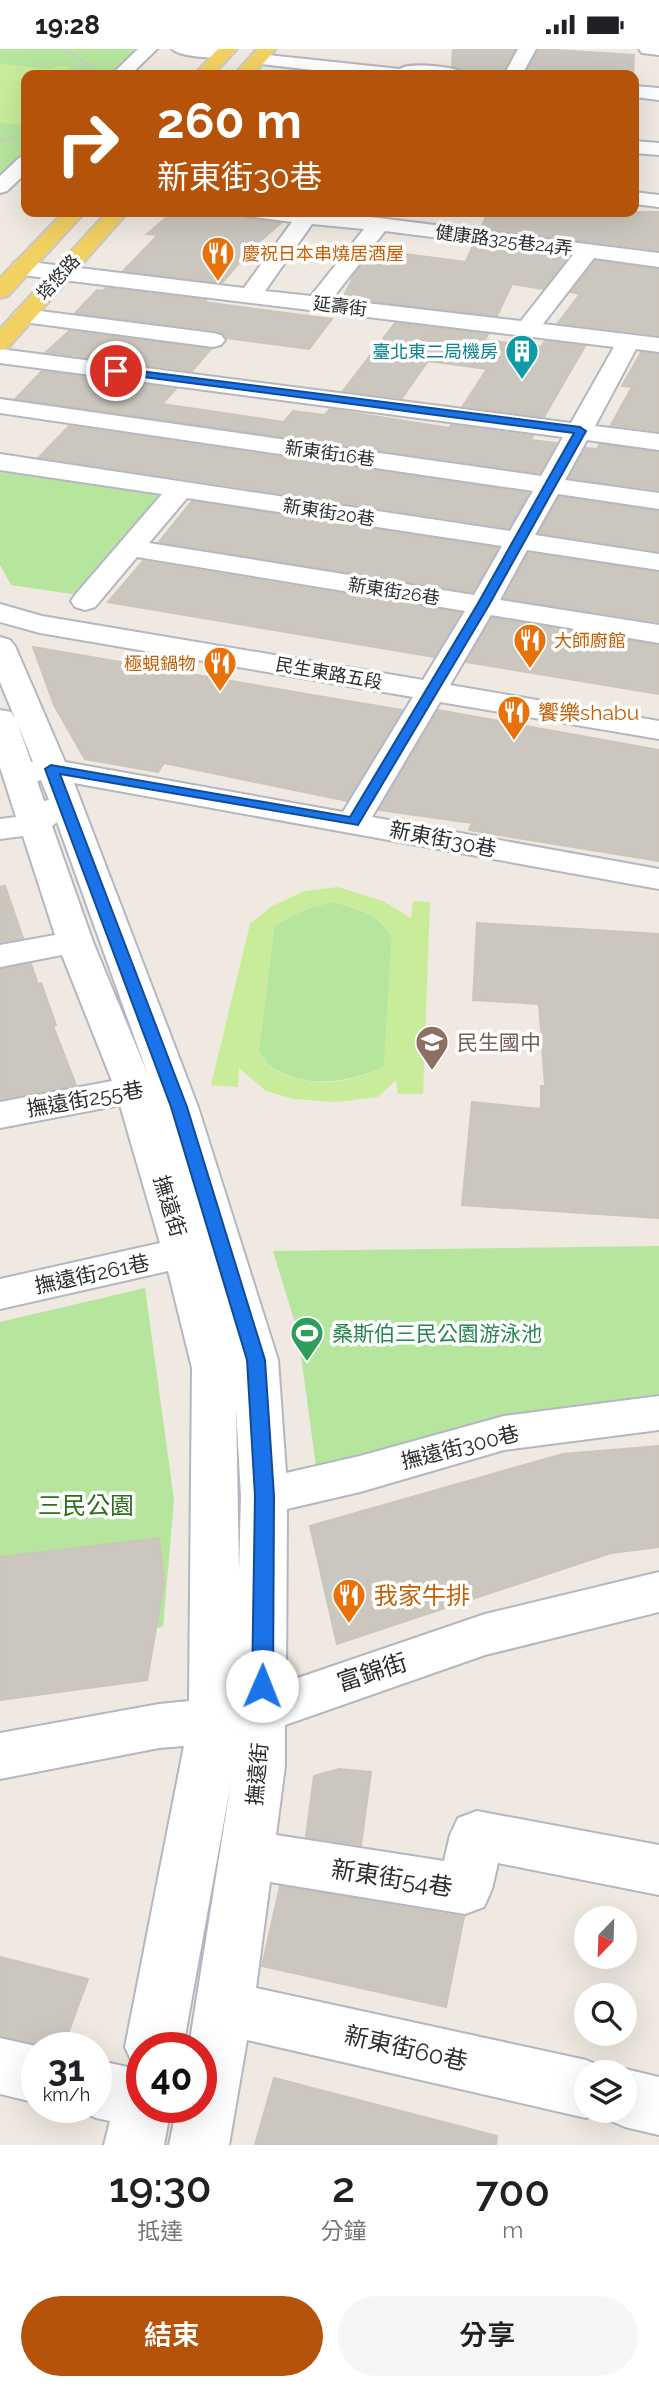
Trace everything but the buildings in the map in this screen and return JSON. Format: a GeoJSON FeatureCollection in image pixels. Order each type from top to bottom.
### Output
{"type":"FeatureCollection","features":[{"type":"Feature","properties":{"kind":"main road"},"geometry":{"type":"LineString","coordinates":[[208,70],[226,51]]}},
{"type":"Feature","properties":{"kind":"main road","name":"塔悠路"},"geometry":{"type":"LineString","coordinates":[[0,291],[70,217]]}},
{"type":"Feature","properties":{"kind":"main road","name":"塔悠路"},"geometry":{"type":"LineString","coordinates":[[0,343],[113,217]]}},
{"type":"Feature","properties":{"kind":"street"},"geometry":{"type":"LineString","coordinates":[[125,70],[148,49]]}},
{"type":"Feature","properties":{"kind":"street"},"geometry":{"type":"LineString","coordinates":[[181,49],[226,51]]}},
{"type":"Feature","properties":{"kind":"street"},"geometry":{"type":"LineString","coordinates":[[315,49],[432,70]]}},
{"type":"Feature","properties":{"kind":"street"},"geometry":{"type":"LineString","coordinates":[[516,70],[527,49]]}},
{"type":"Feature","properties":{"kind":"street"},"geometry":{"type":"LineString","coordinates":[[648,49],[659,50]]}},
{"type":"Feature","properties":{"kind":"street"},"geometry":{"type":"LineString","coordinates":[[256,66],[411,66]]}},
{"type":"Feature","properties":{"kind":"street"},"geometry":{"type":"LineString","coordinates":[[639,92],[659,94]]}},
{"type":"Feature","properties":{"kind":"street"},"geometry":{"type":"LineString","coordinates":[[639,147],[659,149]]}},
{"type":"Feature","properties":{"kind":"street"},"geometry":{"type":"LineString","coordinates":[[0,187],[21,167]]}},
{"type":"Feature","properties":{"kind":"street"},"geometry":{"type":"LineString","coordinates":[[639,199],[659,201]]}},
{"type":"Feature","properties":{"kind":"street"},"geometry":{"type":"LineString","coordinates":[[250,296],[307,217]]}},
{"type":"Feature","properties":{"kind":"street","name":"健康路325巷24弄"},"geometry":{"type":"LineString","coordinates":[[330,217],[659,260]]}},
{"type":"Feature","properties":{"kind":"street"},"geometry":{"type":"LineString","coordinates":[[317,303],[379,224]]}},
{"type":"Feature","properties":{"kind":"street"},"geometry":{"type":"LineString","coordinates":[[527,329],[589,251]]}},
{"type":"Feature","properties":{"kind":"street","name":"延壽街"},"geometry":{"type":"LineString","coordinates":[[22,268],[659,345]]}},
{"type":"Feature","properties":{"kind":"street"},"geometry":{"type":"LineString","coordinates":[[24,316],[213,340]]}},
{"type":"Feature","properties":{"kind":"street"},"geometry":{"type":"LineString","coordinates":[[354,822],[483,605],[629,341]]}},
{"type":"Feature","properties":{"kind":"street"},"geometry":{"type":"LineString","coordinates":[[0,356],[659,442]]}},
{"type":"Feature","properties":{"kind":"street","name":"新東街16巷"},"geometry":{"type":"LineString","coordinates":[[0,406],[659,501]]}},
{"type":"Feature","properties":{"kind":"street","name":"新東街20巷"},"geometry":{"type":"LineString","coordinates":[[0,462],[659,562]]}},
{"type":"Feature","properties":{"kind":"street"},"geometry":{"type":"LineString","coordinates":[[85,601],[180,490]]}},
{"type":"Feature","properties":{"kind":"street","name":"新東街26巷"},"geometry":{"type":"LineString","coordinates":[[130,548],[659,634]]}},
{"type":"Feature","properties":{"kind":"street","name":"民生東路五段"},"geometry":{"type":"LineString","coordinates":[[0,611],[40,624],[438,681],[659,709]]}},
{"type":"Feature","properties":{"kind":"street","name":"撫遠街"},"geometry":{"type":"LineString","coordinates":[[0,646],[34,799],[75,942],[152,1087],[182,1116],[256,1360],[264,1496],[237,1716],[207,1770],[157,2032]]}},
{"type":"Feature","properties":{"kind":"street","name":"民生東路五段"},"geometry":{"type":"LineString","coordinates":[[438,681],[659,730]]}},
{"type":"Feature","properties":{"kind":"street","name":"撫遠街"},"geometry":{"type":"LineString","coordinates":[[0,719],[152,1087],[184,1253],[214,1369],[215,1669],[259,1766],[225,2008],[199,2145]]}},
{"type":"Feature","properties":{"kind":"street","name":"新東街30巷"},"geometry":{"type":"LineString","coordinates":[[34,799],[354,822],[659,879]]}},
{"type":"Feature","properties":{"kind":"street"},"geometry":{"type":"LineString","coordinates":[[0,956],[75,942]]}},
{"type":"Feature","properties":{"kind":"street","name":"撫遠街255巷"},"geometry":{"type":"LineString","coordinates":[[0,1115],[152,1087]]}},
{"type":"Feature","properties":{"kind":"street","name":"撫遠街261巷"},"geometry":{"type":"LineString","coordinates":[[0,1294],[184,1253]]}},
{"type":"Feature","properties":{"kind":"street","name":"撫遠街300巷"},"geometry":{"type":"LineString","coordinates":[[264,1496],[360,1474],[504,1433],[659,1413]]}},
{"type":"Feature","properties":{"kind":"street","name":"富錦街"},"geometry":{"type":"LineString","coordinates":[[0,1756],[159,1726],[237,1716],[485,1635],[659,1592]]}},
{"type":"Feature","properties":{"kind":"street","name":"新東街54巷"},"geometry":{"type":"LineString","coordinates":[[248,1853],[465,1889],[477,1835],[659,1870]]}},
{"type":"Feature","properties":{"kind":"street","name":"新東街60巷"},"geometry":{"type":"LineString","coordinates":[[225,2008],[574,2086]]}},
{"type":"Feature","properties":{"kind":"street"},"geometry":{"type":"LineString","coordinates":[[0,2066],[21,2071]]}},
{"type":"Feature","properties":{"kind":"street"},"geometry":{"type":"LineString","coordinates":[[637,2101],[659,2106]]}},
{"type":"Feature","properties":{"kind":"street"},"geometry":{"type":"LineString","coordinates":[[134,2145],[139,2123]]}},
{"type":"Feature","properties":{"kind":"path"},"geometry":{"type":"LineString","coordinates":[[65,49],[96,70]]}},
{"type":"Feature","properties":{"kind":"path"},"geometry":{"type":"LineString","coordinates":[[70,70],[88,65]]}},
{"type":"Feature","properties":{"kind":"path"},"geometry":{"type":"LineString","coordinates":[[0,141],[21,136]]}},
{"type":"Feature","properties":{"kind":"green space"},"geometry":{"type":"Polygon","coordinates":[[[0,49],[136,49],[113,70],[21,70],[21,156],[0,175],[0,49]]]}},
{"type":"Feature","properties":{"kind":"green space"},"geometry":{"type":"Polygon","coordinates":[[[0,64],[51,69],[57,66],[71,67],[68,70],[21,70],[21,125],[0,123],[0,64]]]}},
{"type":"Feature","properties":{"kind":"green space"},"geometry":{"type":"Polygon","coordinates":[[[0,472],[167,496],[78,595],[11,585],[0,565],[0,472]]]}},
{"type":"Feature","properties":{"kind":"green space"},"geometry":{"type":"Polygon","coordinates":[[[338,887],[383,901],[411,918],[413,901],[430,902],[423,1094],[398,1094],[396,1080],[378,1097],[337,1102],[294,1099],[266,1091],[239,1068],[238,1087],[211,1085],[250,924],[272,906],[305,891],[338,887]],[[334,902],[309,908],[274,927],[259,1051],[272,1068],[285,1075],[314,1082],[358,1077],[384,1066],[392,937],[374,917],[334,902]]]}},
{"type":"Feature","properties":{"kind":"green space"},"geometry":{"type":"Polygon","coordinates":[[[334,902],[374,917],[392,937],[384,1067],[343,1080],[300,1079],[271,1067],[259,1051],[274,927],[302,911],[334,902]]]}},
{"type":"Feature","properties":{"kind":"green space"},"geometry":{"type":"Polygon","coordinates":[[[659,1246],[659,1401],[563,1415],[316,1467],[298,1333],[273,1251],[659,1246]]]}},
{"type":"Feature","properties":{"kind":"green space","name":"三民公園"},"geometry":{"type":"Polygon","coordinates":[[[145,1288],[174,1500],[163,1627],[0,1648],[0,1322],[145,1288]]]}},
{"type":"Feature","properties":{"kind":"place","name":"慶祝日本串燒居酒屋"},"geometry":{"type":"Point","coordinates":[218,283]}},
{"type":"Feature","properties":{"kind":"place","name":"臺北東二局機房"},"geometry":{"type":"Point","coordinates":[522,381]}},
{"type":"Feature","properties":{"kind":"place","name":"大師廚館"},"geometry":{"type":"Point","coordinates":[530,670]}},
{"type":"Feature","properties":{"kind":"place","name":"極蜆鍋物"},"geometry":{"type":"Point","coordinates":[220,693]}},
{"type":"Feature","properties":{"kind":"place","name":"饗樂shabu"},"geometry":{"type":"Point","coordinates":[514,742]}},
{"type":"Feature","properties":{"kind":"place","name":"民生國中"},"geometry":{"type":"Point","coordinates":[432,1072]}},
{"type":"Feature","properties":{"kind":"place","name":"桑斯伯三民公園游泳池"},"geometry":{"type":"Point","coordinates":[307,1363]}},
{"type":"Feature","properties":{"kind":"place","name":"我家牛排"},"geometry":{"type":"Point","coordinates":[349,1625]}},
{"type":"Feature","properties":{"kind":"route"},"geometry":{"type":"LineString","coordinates":[[116,371],[580,431],[483,605],[354,822],[51,769],[70,812],[179,1107],[256,1360],[264,1496],[262,1686]]}}]}
